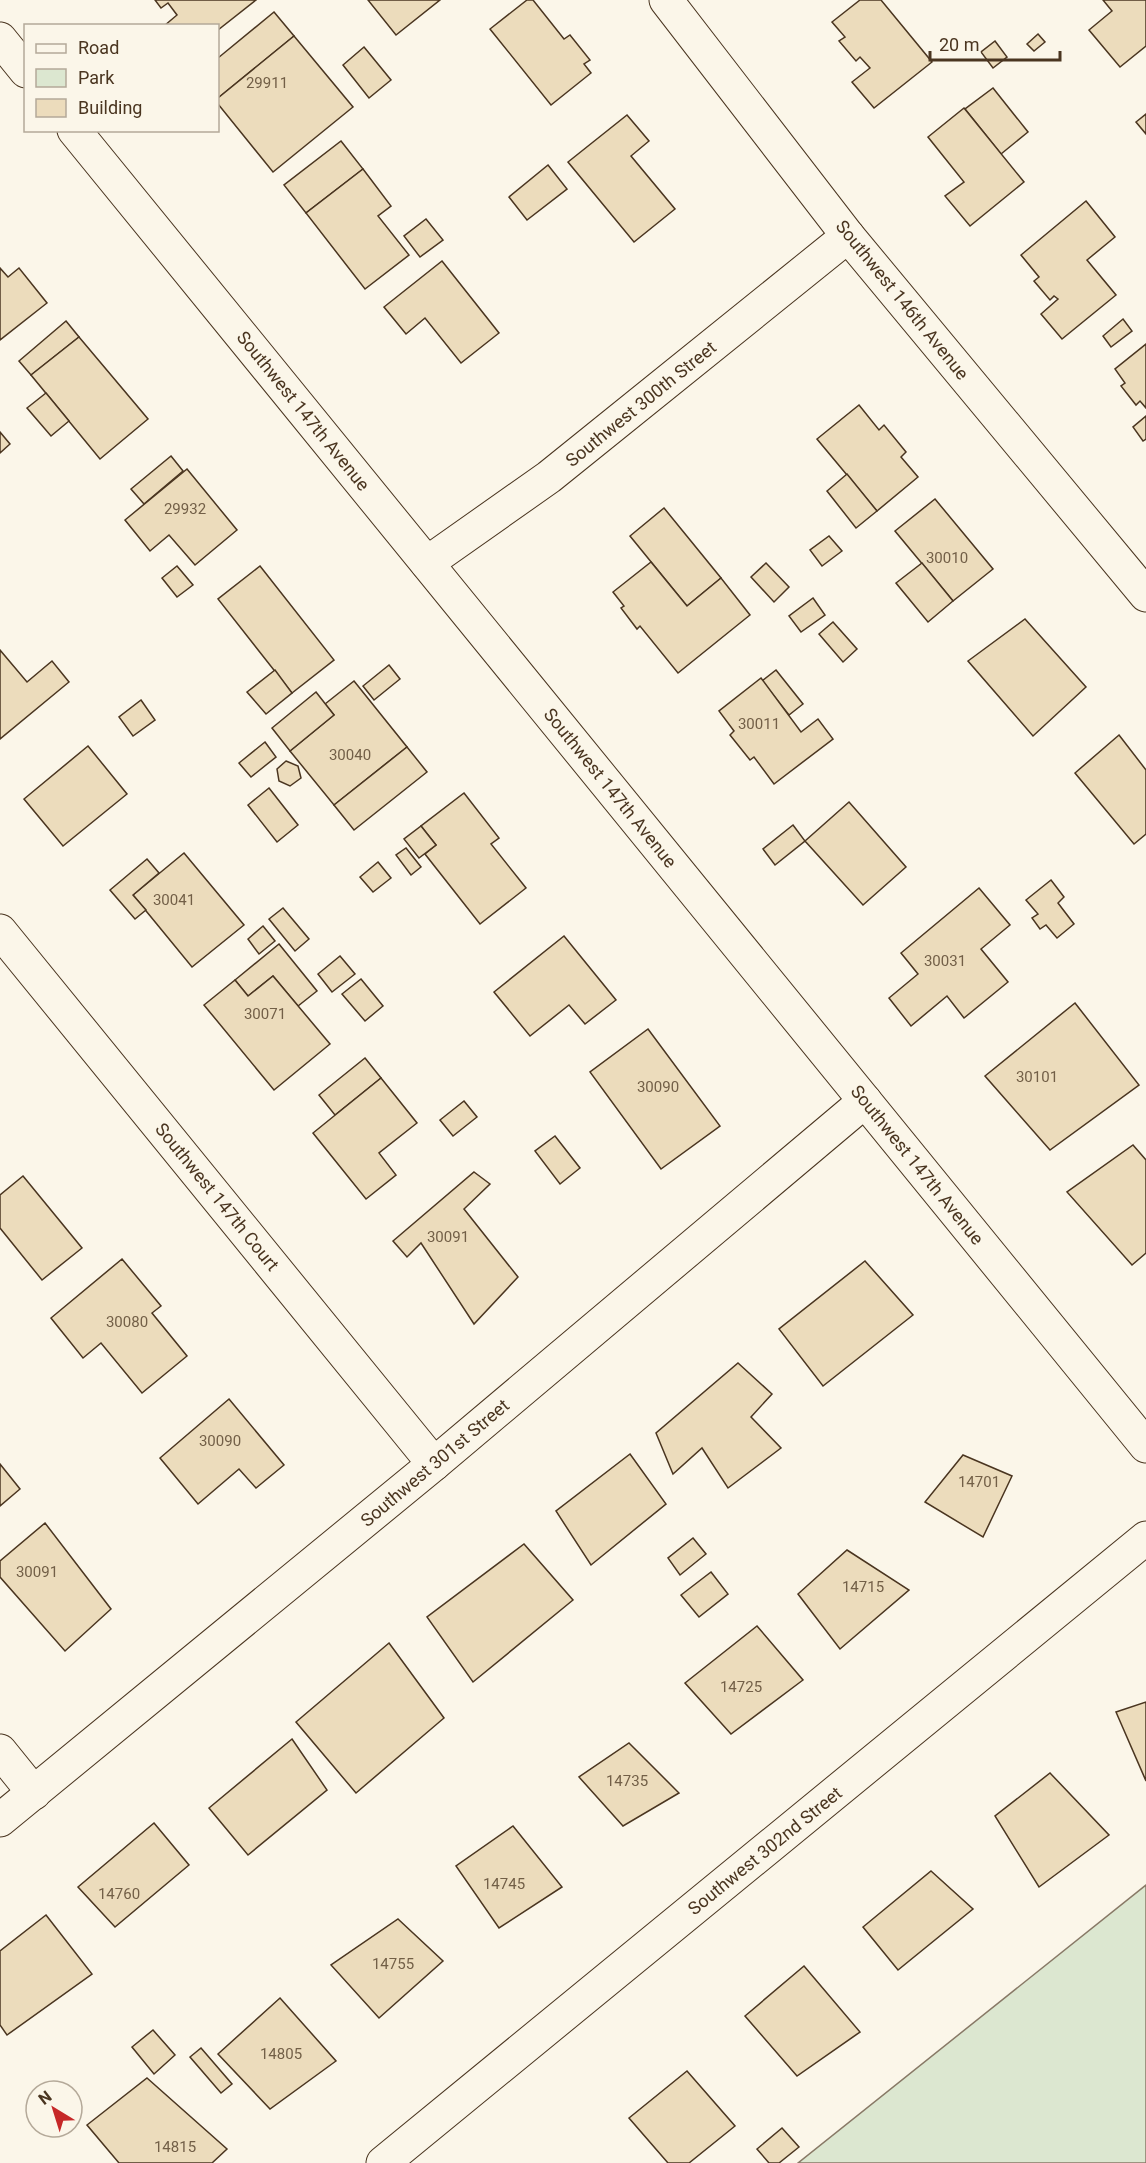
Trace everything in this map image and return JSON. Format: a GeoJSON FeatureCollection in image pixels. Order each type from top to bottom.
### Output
{"type":"FeatureCollection","features":[{"type":"Feature","properties":{"kind":"street","name":"Southwest 146th Avenue"},"geometry":{"type":"LineString","coordinates":[[666,0],[848,236],[1146,595]]}},
{"type":"Feature","properties":{"kind":"street"},"geometry":{"type":"LineString","coordinates":[[0,39],[24,69]]}},
{"type":"Feature","properties":{"kind":"street","name":"Southwest 147th Avenue"},"geometry":{"type":"LineString","coordinates":[[76,132],[1146,1446]]}},
{"type":"Feature","properties":{"kind":"street","name":"Southwest 300th Street"},"geometry":{"type":"LineString","coordinates":[[427,563],[549,477],[848,236]]}},
{"type":"Feature","properties":{"kind":"street","name":"Southwest 147th Court"},"geometry":{"type":"LineString","coordinates":[[0,931],[434,1464]]}},
{"type":"Feature","properties":{"kind":"street","name":"Southwest 301st Street"},"geometry":{"type":"LineString","coordinates":[[0,1820],[434,1464],[866,1101]]}},
{"type":"Feature","properties":{"kind":"street","name":"Southwest 302nd Street"},"geometry":{"type":"LineString","coordinates":[[383,2163],[1146,1538]]}},
{"type":"Feature","properties":{"kind":"street"},"geometry":{"type":"LineString","coordinates":[[0,1751],[34,1793]]}},
{"type":"Feature","properties":{"kind":"green space"},"geometry":{"type":"Polygon","coordinates":[[[1146,1885],[1146,2163],[798,2163],[1146,1885]]]}},
{"type":"Feature","properties":{"kind":"building"},"geometry":{"type":"Polygon","coordinates":[[[155,0],[256,0],[219,29],[219,24],[166,24],[177,15],[168,3],[161,8],[155,0]]]}},
{"type":"Feature","properties":{"kind":"building"},"geometry":{"type":"Polygon","coordinates":[[[368,0],[440,0],[396,35],[368,0]]]}},
{"type":"Feature","properties":{"kind":"building"},"geometry":{"type":"Polygon","coordinates":[[[527,0],[533,0],[564,39],[570,35],[590,60],[584,64],[591,73],[551,105],[490,29],[527,0]]]}},
{"type":"Feature","properties":{"kind":"building"},"geometry":{"type":"Polygon","coordinates":[[[860,0],[881,0],[932,62],[874,108],[852,82],[870,68],[860,57],[856,61],[839,41],[845,37],[832,22],[860,0]]]}},
{"type":"Feature","properties":{"kind":"building"},"geometry":{"type":"Polygon","coordinates":[[[1103,0],[1146,0],[1146,46],[1120,67],[1089,30],[1112,11],[1103,0]]]}},
{"type":"Feature","properties":{"kind":"building"},"geometry":{"type":"Polygon","coordinates":[[[274,12],[294,36],[219,97],[219,57],[274,12]]]}},
{"type":"Feature","properties":{"kind":"building"},"geometry":{"type":"Polygon","coordinates":[[[1038,34],[1045,42],[1034,51],[1027,44],[1038,34]]]}},
{"type":"Feature","properties":{"kind":"building"},"geometry":{"type":"Polygon","coordinates":[[[294,36],[353,107],[273,172],[219,105],[219,97],[294,36]]]}},
{"type":"Feature","properties":{"kind":"building"},"geometry":{"type":"Polygon","coordinates":[[[995,41],[1007,57],[993,68],[981,52],[995,41]]]}},
{"type":"Feature","properties":{"kind":"building"},"geometry":{"type":"Polygon","coordinates":[[[364,47],[391,80],[369,98],[343,65],[364,47]]]}},
{"type":"Feature","properties":{"kind":"building"},"geometry":{"type":"Polygon","coordinates":[[[993,88],[1028,132],[1001,154],[965,109],[993,88]]]}},
{"type":"Feature","properties":{"kind":"building"},"geometry":{"type":"Polygon","coordinates":[[[964,108],[1024,182],[970,226],[945,196],[964,182],[928,137],[964,108]]]}},
{"type":"Feature","properties":{"kind":"building"},"geometry":{"type":"Polygon","coordinates":[[[1146,114],[1146,134],[1136,122],[1146,114]]]}},
{"type":"Feature","properties":{"kind":"building"},"geometry":{"type":"Polygon","coordinates":[[[627,115],[649,141],[631,156],[675,209],[634,242],[568,162],[627,115]]]}},
{"type":"Feature","properties":{"kind":"building"},"geometry":{"type":"Polygon","coordinates":[[[341,141],[363,169],[306,213],[284,185],[341,141]]]}},
{"type":"Feature","properties":{"kind":"building"},"geometry":{"type":"Polygon","coordinates":[[[548,165],[567,189],[527,220],[509,197],[548,165]]]}},
{"type":"Feature","properties":{"kind":"building"},"geometry":{"type":"Polygon","coordinates":[[[363,169],[391,206],[378,216],[409,255],[365,289],[306,213],[363,169]]]}},
{"type":"Feature","properties":{"kind":"building"},"geometry":{"type":"Polygon","coordinates":[[[1086,201],[1115,237],[1087,260],[1116,295],[1062,339],[1041,314],[1058,299],[1054,296],[1050,300],[1034,281],[1039,277],[1021,255],[1086,201]]]}},
{"type":"Feature","properties":{"kind":"building"},"geometry":{"type":"Polygon","coordinates":[[[426,219],[443,240],[420,257],[404,236],[426,219]]]}},
{"type":"Feature","properties":{"kind":"building"},"geometry":{"type":"Polygon","coordinates":[[[442,261],[499,333],[461,363],[425,318],[406,334],[384,307],[442,261]]]}},
{"type":"Feature","properties":{"kind":"building"},"geometry":{"type":"Polygon","coordinates":[[[0,268],[8,277],[19,268],[47,303],[0,340],[0,268]]]}},
{"type":"Feature","properties":{"kind":"building"},"geometry":{"type":"Polygon","coordinates":[[[1123,319],[1132,331],[1111,347],[1103,336],[1123,319]]]}},
{"type":"Feature","properties":{"kind":"building"},"geometry":{"type":"Polygon","coordinates":[[[66,321],[79,337],[31,375],[19,361],[66,321]]]}},
{"type":"Feature","properties":{"kind":"building"},"geometry":{"type":"Polygon","coordinates":[[[79,337],[148,419],[100,459],[31,375],[79,337]]]}},
{"type":"Feature","properties":{"kind":"building"},"geometry":{"type":"Polygon","coordinates":[[[1146,344],[1146,408],[1140,401],[1136,405],[1121,386],[1125,383],[1115,369],[1146,344]]]}},
{"type":"Feature","properties":{"kind":"building"},"geometry":{"type":"Polygon","coordinates":[[[46,393],[69,421],[51,436],[27,408],[46,393]]]}},
{"type":"Feature","properties":{"kind":"building"},"geometry":{"type":"Polygon","coordinates":[[[859,405],[879,430],[884,425],[906,452],[901,457],[918,477],[877,511],[817,439],[859,405]]]}},
{"type":"Feature","properties":{"kind":"building"},"geometry":{"type":"Polygon","coordinates":[[[1146,416],[1146,439],[1143,441],[1133,427],[1146,416]]]}},
{"type":"Feature","properties":{"kind":"building"},"geometry":{"type":"Polygon","coordinates":[[[0,432],[10,444],[0,453],[0,432]]]}},
{"type":"Feature","properties":{"kind":"building"},"geometry":{"type":"Polygon","coordinates":[[[171,456],[183,471],[144,504],[131,489],[171,456]]]}},
{"type":"Feature","properties":{"kind":"building"},"geometry":{"type":"Polygon","coordinates":[[[187,469],[237,530],[195,565],[169,535],[150,551],[125,520],[187,469]]]}},
{"type":"Feature","properties":{"kind":"building"},"geometry":{"type":"Polygon","coordinates":[[[847,474],[877,511],[856,528],[827,491],[847,474]]]}},
{"type":"Feature","properties":{"kind":"building"},"geometry":{"type":"Polygon","coordinates":[[[935,499],[993,569],[953,601],[895,531],[935,499]]]}},
{"type":"Feature","properties":{"kind":"building"},"geometry":{"type":"Polygon","coordinates":[[[664,508],[721,578],[687,606],[630,536],[664,508]]]}},
{"type":"Feature","properties":{"kind":"building"},"geometry":{"type":"Polygon","coordinates":[[[829,536],[842,551],[822,566],[810,550],[829,536]]]}},
{"type":"Feature","properties":{"kind":"building"},"geometry":{"type":"Polygon","coordinates":[[[651,562],[687,606],[721,578],[750,615],[678,673],[640,626],[637,629],[621,608],[624,606],[613,592],[651,562]]]}},
{"type":"Feature","properties":{"kind":"building"},"geometry":{"type":"Polygon","coordinates":[[[766,563],[789,587],[774,602],[751,577],[766,563]]]}},
{"type":"Feature","properties":{"kind":"building"},"geometry":{"type":"Polygon","coordinates":[[[922,563],[953,601],[928,622],[896,583],[922,563]]]}},
{"type":"Feature","properties":{"kind":"building"},"geometry":{"type":"Polygon","coordinates":[[[177,566],[193,585],[177,597],[162,578],[177,566]]]}},
{"type":"Feature","properties":{"kind":"building"},"geometry":{"type":"Polygon","coordinates":[[[260,566],[334,660],[292,693],[218,599],[260,566]]]}},
{"type":"Feature","properties":{"kind":"building"},"geometry":{"type":"Polygon","coordinates":[[[813,598],[825,615],[801,632],[789,616],[813,598]]]}},
{"type":"Feature","properties":{"kind":"building"},"geometry":{"type":"Polygon","coordinates":[[[1025,619],[1086,687],[1033,736],[968,661],[1025,619]]]}},
{"type":"Feature","properties":{"kind":"building"},"geometry":{"type":"Polygon","coordinates":[[[833,622],[857,649],[843,662],[819,634],[833,622]]]}},
{"type":"Feature","properties":{"kind":"building"},"geometry":{"type":"Polygon","coordinates":[[[0,650],[27,682],[52,661],[69,682],[0,739],[0,650]]]}},
{"type":"Feature","properties":{"kind":"building"},"geometry":{"type":"Polygon","coordinates":[[[389,665],[400,679],[374,700],[363,686],[389,665]]]}},
{"type":"Feature","properties":{"kind":"building"},"geometry":{"type":"Polygon","coordinates":[[[275,670],[292,693],[266,714],[247,692],[275,670]]]}},
{"type":"Feature","properties":{"kind":"building"},"geometry":{"type":"Polygon","coordinates":[[[776,670],[803,704],[789,715],[762,681],[776,670]]]}},
{"type":"Feature","properties":{"kind":"building"},"geometry":{"type":"Polygon","coordinates":[[[761,678],[801,732],[818,719],[833,739],[774,784],[754,757],[750,760],[730,735],[734,731],[719,711],[761,678]]]}},
{"type":"Feature","properties":{"kind":"building"},"geometry":{"type":"Polygon","coordinates":[[[354,681],[407,747],[334,805],[290,751],[334,715],[325,704],[354,681]]]}},
{"type":"Feature","properties":{"kind":"building"},"geometry":{"type":"Polygon","coordinates":[[[316,692],[334,715],[290,751],[272,728],[316,692]]]}},
{"type":"Feature","properties":{"kind":"building"},"geometry":{"type":"Polygon","coordinates":[[[141,700],[155,720],[133,736],[119,717],[141,700]]]}},
{"type":"Feature","properties":{"kind":"building"},"geometry":{"type":"Polygon","coordinates":[[[1119,735],[1146,770],[1146,834],[1134,844],[1075,773],[1119,735]]]}},
{"type":"Feature","properties":{"kind":"building"},"geometry":{"type":"Polygon","coordinates":[[[265,742],[276,757],[251,777],[239,763],[265,742]]]}},
{"type":"Feature","properties":{"kind":"building"},"geometry":{"type":"Polygon","coordinates":[[[88,746],[127,794],[63,846],[24,799],[88,746]]]}},
{"type":"Feature","properties":{"kind":"building"},"geometry":{"type":"Polygon","coordinates":[[[407,747],[427,772],[354,830],[334,805],[407,747]]]}},
{"type":"Feature","properties":{"kind":"building"},"geometry":{"type":"Polygon","coordinates":[[[286,761],[298,766],[301,778],[290,786],[279,781],[277,769],[286,761]]]}},
{"type":"Feature","properties":{"kind":"building"},"geometry":{"type":"Polygon","coordinates":[[[269,788],[298,825],[277,842],[248,805],[269,788]]]}},
{"type":"Feature","properties":{"kind":"building"},"geometry":{"type":"Polygon","coordinates":[[[464,793],[499,838],[491,844],[526,888],[480,924],[425,854],[436,845],[421,826],[464,793]]]}},
{"type":"Feature","properties":{"kind":"building"},"geometry":{"type":"Polygon","coordinates":[[[849,802],[906,867],[863,905],[805,841],[849,802]]]}},
{"type":"Feature","properties":{"kind":"building"},"geometry":{"type":"Polygon","coordinates":[[[793,825],[805,841],[775,865],[763,849],[793,825]]]}},
{"type":"Feature","properties":{"kind":"building"},"geometry":{"type":"Polygon","coordinates":[[[421,826],[436,845],[419,858],[404,839],[421,826]]]}},
{"type":"Feature","properties":{"kind":"building"},"geometry":{"type":"Polygon","coordinates":[[[406,848],[421,867],[411,875],[396,855],[406,848]]]}},
{"type":"Feature","properties":{"kind":"building"},"geometry":{"type":"Polygon","coordinates":[[[184,853],[244,925],[192,967],[133,895],[184,853]]]}},
{"type":"Feature","properties":{"kind":"building"},"geometry":{"type":"Polygon","coordinates":[[[147,859],[159,873],[133,895],[146,910],[135,919],[110,890],[147,859]]]}},
{"type":"Feature","properties":{"kind":"building"},"geometry":{"type":"Polygon","coordinates":[[[378,862],[391,878],[373,892],[360,877],[378,862]]]}},
{"type":"Feature","properties":{"kind":"building"},"geometry":{"type":"Polygon","coordinates":[[[1051,880],[1064,897],[1058,903],[1074,924],[1057,938],[1046,925],[1040,929],[1032,918],[1038,914],[1026,900],[1051,880]]]}},
{"type":"Feature","properties":{"kind":"building"},"geometry":{"type":"Polygon","coordinates":[[[979,888],[1010,925],[981,949],[1008,982],[964,1018],[947,996],[911,1026],[889,998],[918,974],[901,953],[979,888]]]}},
{"type":"Feature","properties":{"kind":"building"},"geometry":{"type":"Polygon","coordinates":[[[283,908],[309,939],[295,951],[269,919],[283,908]]]}},
{"type":"Feature","properties":{"kind":"building"},"geometry":{"type":"Polygon","coordinates":[[[263,926],[275,941],[259,954],[248,939],[263,926]]]}},
{"type":"Feature","properties":{"kind":"building"},"geometry":{"type":"Polygon","coordinates":[[[564,936],[616,1000],[585,1024],[569,1005],[530,1036],[494,992],[564,936]]]}},
{"type":"Feature","properties":{"kind":"building"},"geometry":{"type":"Polygon","coordinates":[[[279,944],[317,991],[298,1006],[273,976],[248,996],[235,980],[279,944]]]}},
{"type":"Feature","properties":{"kind":"building"},"geometry":{"type":"Polygon","coordinates":[[[340,956],[355,974],[332,992],[318,974],[340,956]]]}},
{"type":"Feature","properties":{"kind":"building"},"geometry":{"type":"Polygon","coordinates":[[[273,976],[330,1044],[274,1090],[204,1005],[235,980],[248,996],[273,976]]]}},
{"type":"Feature","properties":{"kind":"building"},"geometry":{"type":"Polygon","coordinates":[[[361,979],[383,1006],[365,1021],[342,994],[361,979]]]}},
{"type":"Feature","properties":{"kind":"building"},"geometry":{"type":"Polygon","coordinates":[[[1075,1003],[1139,1085],[1050,1150],[985,1076],[1075,1003]]]}},
{"type":"Feature","properties":{"kind":"building"},"geometry":{"type":"Polygon","coordinates":[[[648,1029],[720,1126],[661,1169],[590,1072],[648,1029]]]}},
{"type":"Feature","properties":{"kind":"building"},"geometry":{"type":"Polygon","coordinates":[[[365,1058],[381,1078],[335,1115],[319,1095],[365,1058]]]}},
{"type":"Feature","properties":{"kind":"building"},"geometry":{"type":"Polygon","coordinates":[[[381,1078],[417,1123],[379,1153],[396,1175],[366,1199],[313,1133],[381,1078]]]}},
{"type":"Feature","properties":{"kind":"building"},"geometry":{"type":"Polygon","coordinates":[[[464,1101],[477,1117],[453,1136],[440,1120],[464,1101]]]}},
{"type":"Feature","properties":{"kind":"building"},"geometry":{"type":"Polygon","coordinates":[[[555,1136],[580,1168],[560,1184],[535,1151],[555,1136]]]}},
{"type":"Feature","properties":{"kind":"building"},"geometry":{"type":"Polygon","coordinates":[[[1133,1145],[1146,1160],[1146,1253],[1132,1265],[1067,1192],[1133,1145]]]}},
{"type":"Feature","properties":{"kind":"building"},"geometry":{"type":"Polygon","coordinates":[[[474,1172],[490,1184],[464,1209],[518,1277],[474,1324],[421,1243],[407,1257],[393,1241],[474,1172]]]}},
{"type":"Feature","properties":{"kind":"building"},"geometry":{"type":"Polygon","coordinates":[[[23,1176],[82,1248],[42,1280],[0,1228],[0,1195],[23,1176]]]}},
{"type":"Feature","properties":{"kind":"building"},"geometry":{"type":"Polygon","coordinates":[[[122,1259],[161,1306],[152,1313],[187,1356],[142,1393],[101,1343],[83,1358],[51,1318],[122,1259]]]}},
{"type":"Feature","properties":{"kind":"building"},"geometry":{"type":"Polygon","coordinates":[[[865,1261],[913,1315],[823,1386],[779,1329],[865,1261]]]}},
{"type":"Feature","properties":{"kind":"building"},"geometry":{"type":"Polygon","coordinates":[[[738,1363],[772,1394],[751,1417],[781,1448],[728,1488],[702,1448],[673,1474],[656,1433],[738,1363]]]}},
{"type":"Feature","properties":{"kind":"building"},"geometry":{"type":"Polygon","coordinates":[[[229,1399],[284,1465],[256,1488],[239,1469],[198,1504],[160,1458],[229,1399]]]}},
{"type":"Feature","properties":{"kind":"building"},"geometry":{"type":"Polygon","coordinates":[[[630,1454],[666,1504],[591,1565],[556,1511],[630,1454]]]}},
{"type":"Feature","properties":{"kind":"building"},"geometry":{"type":"Polygon","coordinates":[[[963,1455],[1012,1476],[983,1537],[925,1502],[963,1455]]]}},
{"type":"Feature","properties":{"kind":"building"},"geometry":{"type":"Polygon","coordinates":[[[0,1464],[20,1489],[0,1506],[0,1464]]]}},
{"type":"Feature","properties":{"kind":"building"},"geometry":{"type":"Polygon","coordinates":[[[45,1523],[111,1609],[65,1651],[0,1577],[0,1561],[45,1523]]]}},
{"type":"Feature","properties":{"kind":"building"},"geometry":{"type":"Polygon","coordinates":[[[693,1538],[706,1554],[680,1575],[668,1558],[693,1538]]]}},
{"type":"Feature","properties":{"kind":"building"},"geometry":{"type":"Polygon","coordinates":[[[524,1544],[573,1600],[473,1682],[427,1617],[524,1544]]]}},
{"type":"Feature","properties":{"kind":"building"},"geometry":{"type":"Polygon","coordinates":[[[847,1550],[909,1590],[840,1649],[798,1594],[847,1550]]]}},
{"type":"Feature","properties":{"kind":"building"},"geometry":{"type":"Polygon","coordinates":[[[711,1572],[728,1594],[699,1617],[681,1595],[711,1572]]]}},
{"type":"Feature","properties":{"kind":"building"},"geometry":{"type":"Polygon","coordinates":[[[757,1626],[803,1680],[731,1734],[685,1683],[757,1626]]]}},
{"type":"Feature","properties":{"kind":"building"},"geometry":{"type":"Polygon","coordinates":[[[389,1643],[444,1718],[356,1793],[296,1722],[389,1643]]]}},
{"type":"Feature","properties":{"kind":"building"},"geometry":{"type":"Polygon","coordinates":[[[1146,1702],[1146,1781],[1116,1712],[1146,1702]]]}},
{"type":"Feature","properties":{"kind":"building"},"geometry":{"type":"Polygon","coordinates":[[[292,1739],[327,1790],[248,1855],[209,1808],[292,1739]]]}},
{"type":"Feature","properties":{"kind":"building"},"geometry":{"type":"Polygon","coordinates":[[[629,1743],[679,1793],[623,1826],[579,1777],[629,1743]]]}},
{"type":"Feature","properties":{"kind":"building"},"geometry":{"type":"Polygon","coordinates":[[[1050,1773],[1109,1835],[1039,1887],[995,1816],[1050,1773]]]}},
{"type":"Feature","properties":{"kind":"building"},"geometry":{"type":"Polygon","coordinates":[[[154,1823],[189,1865],[115,1927],[78,1887],[154,1823]]]}},
{"type":"Feature","properties":{"kind":"building"},"geometry":{"type":"Polygon","coordinates":[[[513,1826],[562,1887],[499,1928],[456,1866],[513,1826]]]}},
{"type":"Feature","properties":{"kind":"building"},"geometry":{"type":"Polygon","coordinates":[[[931,1871],[973,1909],[898,1970],[863,1927],[931,1871]]]}},
{"type":"Feature","properties":{"kind":"building"},"geometry":{"type":"Polygon","coordinates":[[[46,1915],[92,1974],[7,2035],[0,2025],[0,1951],[46,1915]]]}},
{"type":"Feature","properties":{"kind":"building"},"geometry":{"type":"Polygon","coordinates":[[[398,1919],[443,1961],[379,2018],[331,1965],[398,1919]]]}},
{"type":"Feature","properties":{"kind":"building"},"geometry":{"type":"Polygon","coordinates":[[[804,1966],[860,2032],[797,2076],[745,2016],[804,1966]]]}},
{"type":"Feature","properties":{"kind":"building"},"geometry":{"type":"Polygon","coordinates":[[[280,1998],[336,2061],[270,2109],[218,2054],[280,1998]]]}},
{"type":"Feature","properties":{"kind":"building"},"geometry":{"type":"Polygon","coordinates":[[[153,2030],[175,2055],[154,2074],[132,2047],[153,2030]]]}},
{"type":"Feature","properties":{"kind":"building"},"geometry":{"type":"Polygon","coordinates":[[[201,2048],[232,2084],[221,2093],[190,2057],[201,2048]]]}},
{"type":"Feature","properties":{"kind":"building"},"geometry":{"type":"Polygon","coordinates":[[[687,2071],[735,2126],[689,2163],[668,2163],[629,2118],[687,2071]]]}},
{"type":"Feature","properties":{"kind":"building"},"geometry":{"type":"Polygon","coordinates":[[[147,2078],[227,2149],[212,2163],[119,2163],[87,2125],[147,2078]]]}},
{"type":"Feature","properties":{"kind":"building"},"geometry":{"type":"Polygon","coordinates":[[[782,2128],[799,2147],[779,2163],[769,2163],[757,2149],[782,2128]]]}}]}
